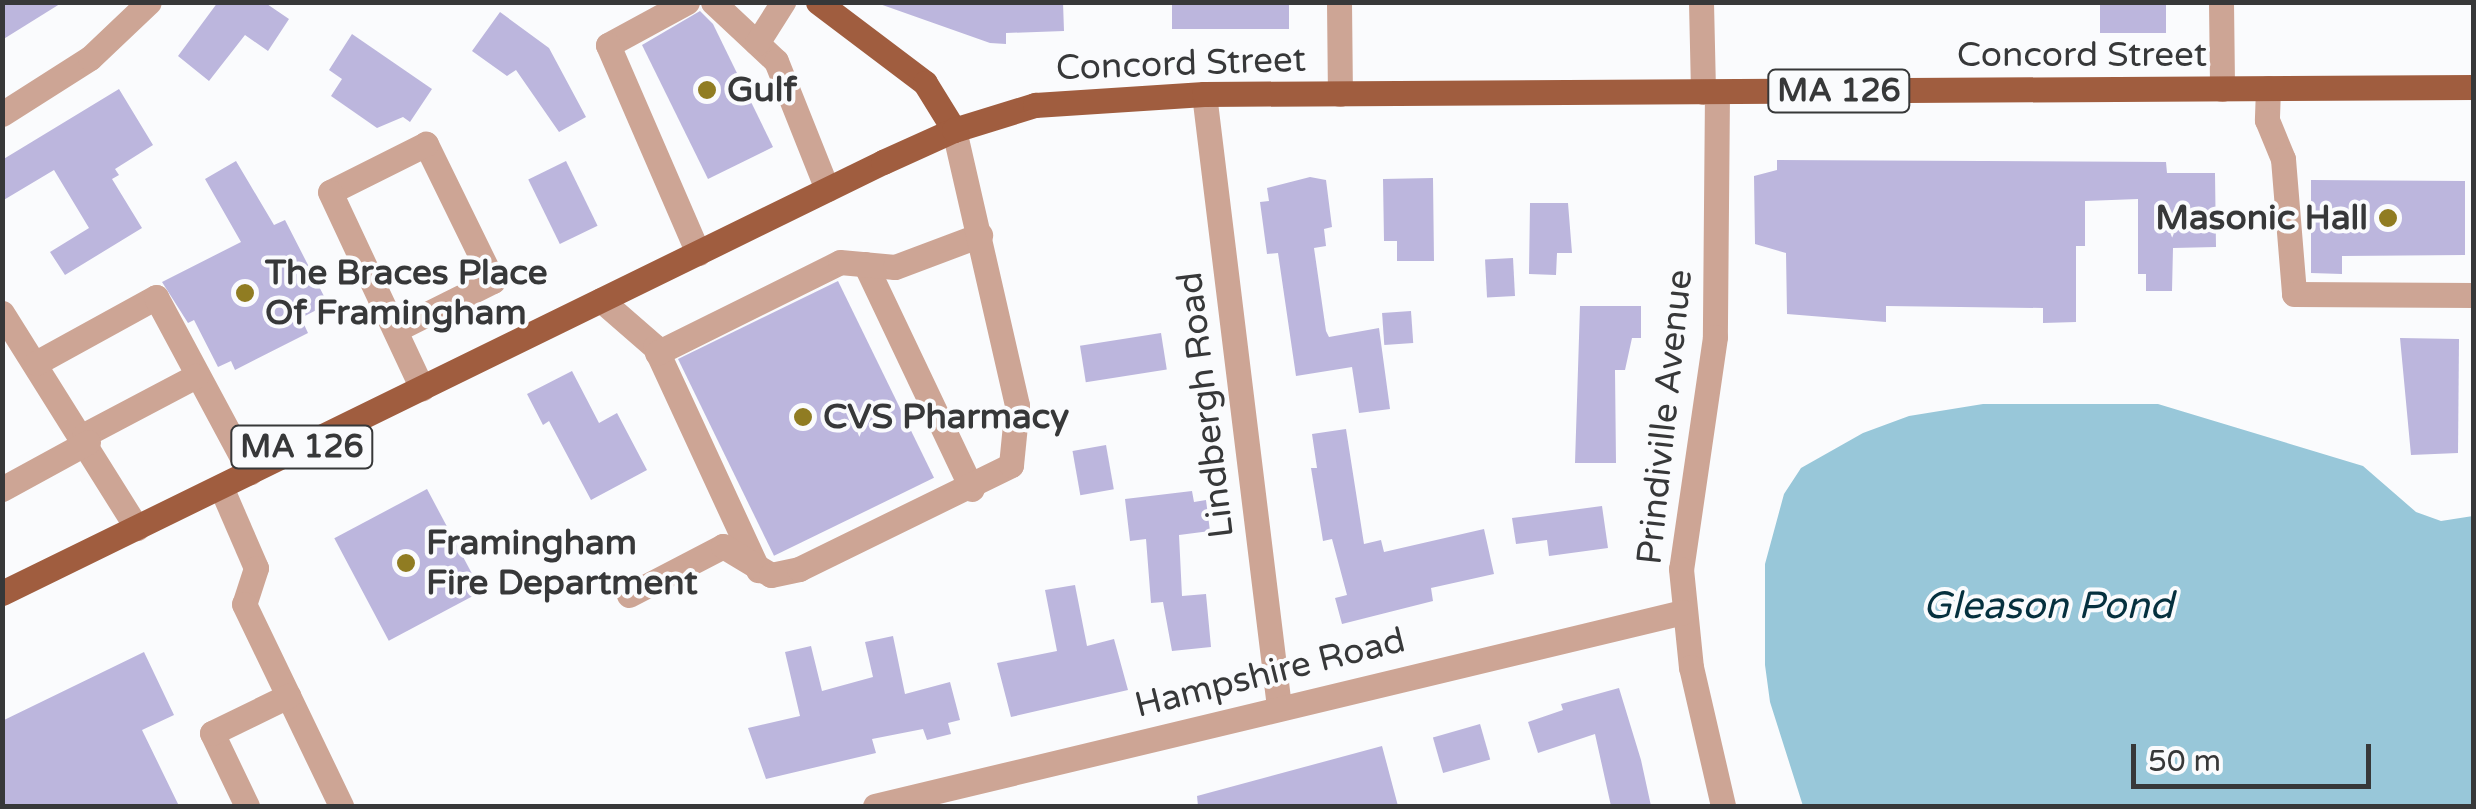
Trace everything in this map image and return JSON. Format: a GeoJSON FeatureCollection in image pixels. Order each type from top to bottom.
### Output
{"type":"FeatureCollection","features":[{"type":"Feature","properties":{"kind":"main road"},"geometry":{"type":"LineString","coordinates":[[818,2],[925,83],[954,130]]}},
{"type":"Feature","properties":{"kind":"main road","name":"Concord Street"},"geometry":{"type":"LineString","coordinates":[[2,593],[954,130],[1070,100],[1204,94],[2474,87]]}},
{"type":"Feature","properties":{"kind":"street"},"geometry":{"type":"LineString","coordinates":[[2,114],[90,58],[149,2]]}},
{"type":"Feature","properties":{"kind":"street"},"geometry":{"type":"LineString","coordinates":[[687,2],[608,44],[698,252]]}},
{"type":"Feature","properties":{"kind":"street"},"geometry":{"type":"LineString","coordinates":[[713,2],[776,61],[827,189]]}},
{"type":"Feature","properties":{"kind":"street"},"geometry":{"type":"LineString","coordinates":[[756,43],[783,2]]}},
{"type":"Feature","properties":{"kind":"street"},"geometry":{"type":"LineString","coordinates":[[1339,2],[1340,94]]}},
{"type":"Feature","properties":{"kind":"street","name":"Prindiville Avenue"},"geometry":{"type":"LineString","coordinates":[[1702,2],[1710,92],[1715,337],[1684,529],[1683,612],[1723,806]]}},
{"type":"Feature","properties":{"kind":"street"},"geometry":{"type":"LineString","coordinates":[[2221,2],[2222,89]]}},
{"type":"Feature","properties":{"kind":"street"},"geometry":{"type":"LineString","coordinates":[[2268,88],[2267,120],[2283,159],[2294,294],[2474,296]]}},
{"type":"Feature","properties":{"kind":"street","name":"Lindbergh Road"},"geometry":{"type":"LineString","coordinates":[[1204,94],[1278,707]]}},
{"type":"Feature","properties":{"kind":"street"},"geometry":{"type":"LineString","coordinates":[[629,595],[724,546],[770,575],[799,569],[972,489],[1011,465],[1018,442],[1014,389],[954,130]]}},
{"type":"Feature","properties":{"kind":"street"},"geometry":{"type":"LineString","coordinates":[[397,328],[493,281],[426,144],[330,192],[422,388]]}},
{"type":"Feature","properties":{"kind":"street"},"geometry":{"type":"LineString","coordinates":[[658,353],[840,262],[895,268],[980,236]]}},
{"type":"Feature","properties":{"kind":"street"},"geometry":{"type":"LineString","coordinates":[[865,264],[972,489]]}},
{"type":"Feature","properties":{"kind":"street"},"geometry":{"type":"LineString","coordinates":[[36,363],[156,297],[250,472]]}},
{"type":"Feature","properties":{"kind":"street"},"geometry":{"type":"LineString","coordinates":[[601,300],[658,353],[758,570]]}},
{"type":"Feature","properties":{"kind":"street"},"geometry":{"type":"LineString","coordinates":[[2,312],[86,439],[138,528]]}},
{"type":"Feature","properties":{"kind":"street"},"geometry":{"type":"LineString","coordinates":[[2,489],[196,376]]}},
{"type":"Feature","properties":{"kind":"street"},"geometry":{"type":"LineString","coordinates":[[220,487],[256,568],[244,604],[341,806]]}},
{"type":"Feature","properties":{"kind":"street","name":"Hampshire Road"},"geometry":{"type":"LineString","coordinates":[[875,806],[1683,612]]}},
{"type":"Feature","properties":{"kind":"street"},"geometry":{"type":"LineString","coordinates":[[247,806],[212,733],[288,696]]}},
{"type":"Feature","properties":{"kind":"water","name":"Gleason Pond"},"geometry":{"type":"Polygon","coordinates":[[[1983,404],[2158,404],[2363,466],[2416,512],[2441,521],[2473,516],[2473,806],[1803,806],[1770,702],[1765,665],[1765,564],[1784,494],[1801,468],[1863,433],[1909,416],[1983,404]]]}},
{"type":"Feature","properties":{"kind":"building"},"geometry":{"type":"Polygon","coordinates":[[[2,2],[63,2],[2,40],[2,2]]]}},
{"type":"Feature","properties":{"kind":"building"},"geometry":{"type":"Polygon","coordinates":[[[218,2],[264,2],[289,19],[268,51],[245,35],[209,81],[178,56],[218,2]]]}},
{"type":"Feature","properties":{"kind":"building"},"geometry":{"type":"Polygon","coordinates":[[[874,2],[1063,2],[1064,31],[1006,33],[1006,44],[990,43],[874,2]]]}},
{"type":"Feature","properties":{"kind":"building"},"geometry":{"type":"Polygon","coordinates":[[[1172,2],[1289,2],[1289,29],[1172,29],[1172,2]]]}},
{"type":"Feature","properties":{"kind":"building"},"geometry":{"type":"Polygon","coordinates":[[[2100,2],[2166,2],[2166,33],[2100,33],[2100,2]]]}},
{"type":"Feature","properties":{"kind":"building"},"geometry":{"type":"Polygon","coordinates":[[[700,11],[713,24],[773,147],[708,179],[642,45],[700,11]]]}},
{"type":"Feature","properties":{"kind":"building"},"geometry":{"type":"Polygon","coordinates":[[[500,12],[549,48],[586,117],[559,132],[516,70],[507,76],[472,51],[500,12]]]}},
{"type":"Feature","properties":{"kind":"building"},"geometry":{"type":"Polygon","coordinates":[[[352,34],[432,89],[410,122],[403,117],[377,128],[331,96],[342,79],[329,70],[352,34]]]}},
{"type":"Feature","properties":{"kind":"building"},"geometry":{"type":"Polygon","coordinates":[[[119,89],[153,145],[115,169],[119,175],[112,179],[142,228],[65,275],[50,252],[89,228],[54,170],[2,201],[2,160],[119,89]]]}},
{"type":"Feature","properties":{"kind":"building"},"geometry":{"type":"Polygon","coordinates":[[[1777,160],[2166,162],[2167,173],[2215,173],[2216,247],[2173,248],[2172,291],[2146,291],[2146,274],[2138,274],[2138,199],[2085,201],[2085,246],[2076,246],[2076,322],[2043,323],[2043,308],[1886,306],[1886,322],[1787,314],[1786,253],[1755,244],[1754,176],[1777,170],[1777,160]]]}},
{"type":"Feature","properties":{"kind":"building","name":"The Braces Place Of Framingham"},"geometry":{"type":"Polygon","coordinates":[[[236,161],[274,225],[285,220],[328,304],[301,318],[308,333],[235,370],[231,361],[218,367],[194,320],[188,323],[162,282],[241,242],[205,179],[236,161]]]}},
{"type":"Feature","properties":{"kind":"building"},"geometry":{"type":"Polygon","coordinates":[[[566,161],[598,226],[560,244],[528,179],[566,161]]]}},
{"type":"Feature","properties":{"kind":"building"},"geometry":{"type":"Polygon","coordinates":[[[1310,177],[1326,180],[1332,227],[1324,229],[1326,246],[1314,248],[1326,331],[1329,337],[1379,328],[1390,409],[1359,413],[1352,367],[1296,376],[1278,253],[1267,254],[1260,202],[1269,201],[1267,188],[1310,177]]]}},
{"type":"Feature","properties":{"kind":"building"},"geometry":{"type":"Polygon","coordinates":[[[1433,178],[1434,261],[1397,261],[1397,241],[1384,241],[1383,179],[1433,178]]]}},
{"type":"Feature","properties":{"kind":"building","name":"Masonic Hall"},"geometry":{"type":"Polygon","coordinates":[[[2311,180],[2465,181],[2465,255],[2342,256],[2342,274],[2311,273],[2311,180]]]}},
{"type":"Feature","properties":{"kind":"building"},"geometry":{"type":"Polygon","coordinates":[[[1530,203],[1568,203],[1572,253],[1557,253],[1556,275],[1529,274],[1530,203]]]}},
{"type":"Feature","properties":{"kind":"building"},"geometry":{"type":"Polygon","coordinates":[[[1513,258],[1515,296],[1487,297],[1485,259],[1513,258]]]}},
{"type":"Feature","properties":{"kind":"building","name":"CVS Pharmacy"},"geometry":{"type":"Polygon","coordinates":[[[838,281],[934,478],[774,556],[678,359],[838,281]]]}},
{"type":"Feature","properties":{"kind":"building"},"geometry":{"type":"Polygon","coordinates":[[[1580,306],[1641,306],[1641,338],[1632,338],[1625,370],[1615,370],[1616,463],[1575,463],[1580,306]]]}},
{"type":"Feature","properties":{"kind":"building"},"geometry":{"type":"Polygon","coordinates":[[[1411,311],[1413,343],[1384,345],[1382,313],[1411,311]]]}},
{"type":"Feature","properties":{"kind":"building"},"geometry":{"type":"Polygon","coordinates":[[[1161,333],[1167,370],[1086,382],[1080,346],[1161,333]]]}},
{"type":"Feature","properties":{"kind":"building"},"geometry":{"type":"Polygon","coordinates":[[[2400,338],[2459,339],[2458,453],[2411,455],[2400,338]]]}},
{"type":"Feature","properties":{"kind":"building"},"geometry":{"type":"Polygon","coordinates":[[[572,371],[599,423],[617,413],[647,470],[591,500],[549,421],[543,425],[527,394],[572,371]]]}},
{"type":"Feature","properties":{"kind":"building"},"geometry":{"type":"Polygon","coordinates":[[[1346,429],[1364,544],[1381,540],[1384,552],[1484,529],[1494,574],[1431,588],[1433,601],[1342,624],[1335,598],[1347,595],[1332,539],[1323,541],[1311,468],[1317,468],[1312,434],[1346,429]]]}},
{"type":"Feature","properties":{"kind":"building"},"geometry":{"type":"Polygon","coordinates":[[[1106,445],[1114,489],[1080,495],[1073,451],[1106,445]]]}},
{"type":"Feature","properties":{"kind":"building"},"geometry":{"type":"Polygon","coordinates":[[[427,489],[481,591],[389,641],[334,538],[427,489]]]}},
{"type":"Feature","properties":{"kind":"building"},"geometry":{"type":"Polygon","coordinates":[[[1192,491],[1194,502],[1206,500],[1210,531],[1179,535],[1182,596],[1206,594],[1211,647],[1172,651],[1163,602],[1151,603],[1146,539],[1130,541],[1125,499],[1192,491]]]}},
{"type":"Feature","properties":{"kind":"building"},"geometry":{"type":"Polygon","coordinates":[[[1602,506],[1608,548],[1549,556],[1547,540],[1516,544],[1512,518],[1602,506]]]}},
{"type":"Feature","properties":{"kind":"building"},"geometry":{"type":"Polygon","coordinates":[[[1075,585],[1087,646],[1114,639],[1128,690],[1011,717],[997,663],[1057,651],[1045,590],[1075,585]]]}},
{"type":"Feature","properties":{"kind":"building"},"geometry":{"type":"Polygon","coordinates":[[[893,636],[905,694],[950,682],[960,720],[948,723],[951,734],[927,740],[923,729],[872,739],[876,753],[766,779],[748,728],[800,716],[785,652],[811,646],[822,691],[873,677],[865,642],[893,636]]]}},
{"type":"Feature","properties":{"kind":"building"},"geometry":{"type":"Polygon","coordinates":[[[144,652],[174,715],[142,730],[179,806],[2,806],[2,721],[144,652]]]}},
{"type":"Feature","properties":{"kind":"building"},"geometry":{"type":"Polygon","coordinates":[[[1619,688],[1651,806],[1611,806],[1595,734],[1538,753],[1528,722],[1563,710],[1561,704],[1619,688]]]}},
{"type":"Feature","properties":{"kind":"building"},"geometry":{"type":"Polygon","coordinates":[[[1480,724],[1490,760],[1443,773],[1433,738],[1480,724]]]}},
{"type":"Feature","properties":{"kind":"building"},"geometry":{"type":"Polygon","coordinates":[[[1382,746],[1398,806],[1198,806],[1197,796],[1382,746]]]}},
{"type":"Feature","properties":{"kind":"place","name":"Gulf"},"geometry":{"type":"Point","coordinates":[707,90]}},
{"type":"Feature","properties":{"kind":"place","name":"Masonic Hall"},"geometry":{"type":"Point","coordinates":[2388,218]}},
{"type":"Feature","properties":{"kind":"place","name":"The Braces Place Of Framingham"},"geometry":{"type":"Point","coordinates":[245,293]}},
{"type":"Feature","properties":{"kind":"place","name":"CVS Pharmacy"},"geometry":{"type":"Point","coordinates":[803,417]}},
{"type":"Feature","properties":{"kind":"place","name":"Framingham Fire Department"},"geometry":{"type":"Point","coordinates":[406,563]}}]}
